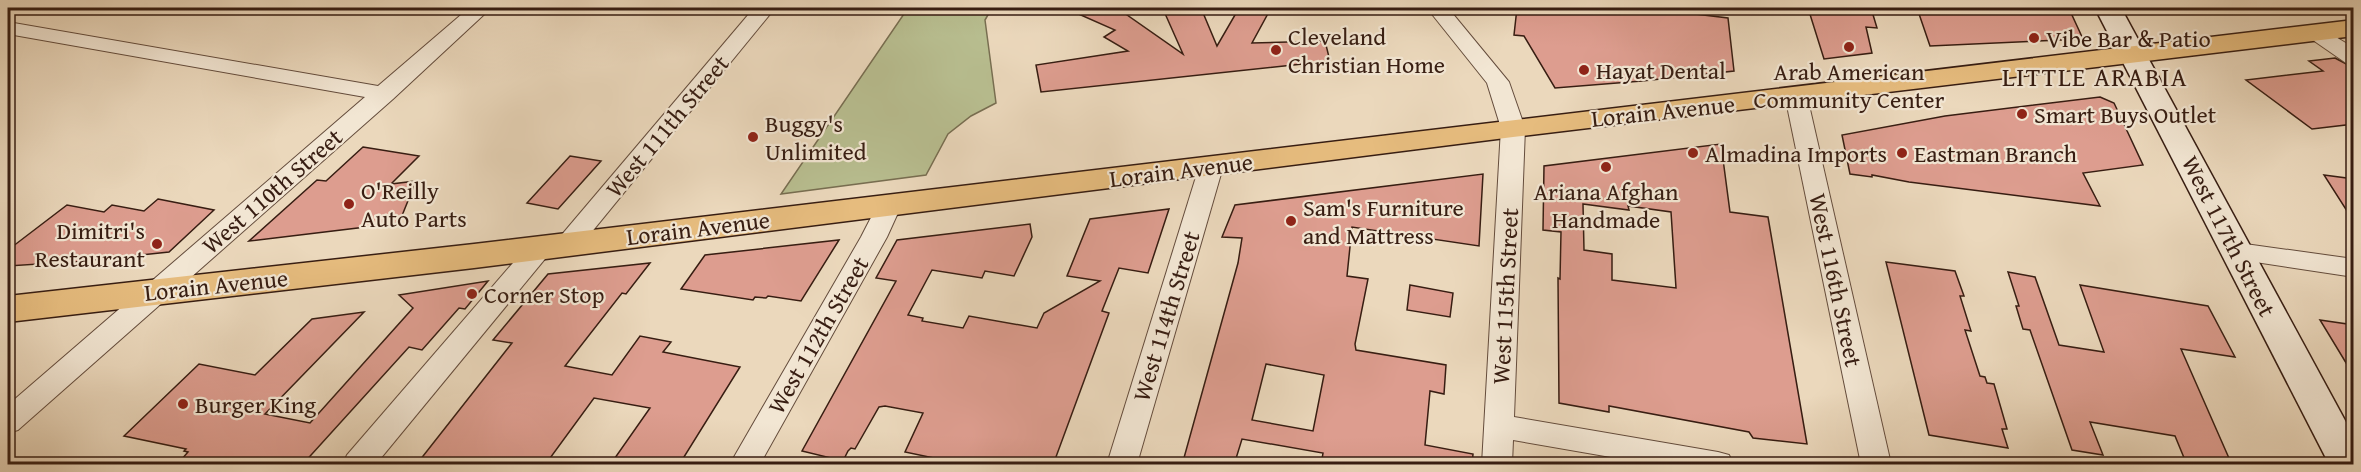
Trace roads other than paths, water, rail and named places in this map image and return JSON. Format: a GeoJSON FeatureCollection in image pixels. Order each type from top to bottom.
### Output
{"type":"FeatureCollection","features":[{"type":"Feature","properties":{"kind":"main road","name":"West 117th Street"},"geometry":{"type":"LineString","coordinates":[[2108,8],[2348,465]]}},
{"type":"Feature","properties":{"kind":"main road","name":"Lorain Avenue"},"geometry":{"type":"LineString","coordinates":[[8,309],[554,246],[1513,128],[2354,28]]}},
{"type":"Feature","properties":{"kind":"street","name":"West 110th Street"},"geometry":{"type":"LineString","coordinates":[[8,422],[481,8]]}},
{"type":"Feature","properties":{"kind":"street","name":"West 111th Street"},"geometry":{"type":"LineString","coordinates":[[358,465],[765,8]]}},
{"type":"Feature","properties":{"kind":"street"},"geometry":{"type":"LineString","coordinates":[[1437,8],[1498,82],[1513,128]]}},
{"type":"Feature","properties":{"kind":"street"},"geometry":{"type":"LineString","coordinates":[[8,28],[385,94]]}},
{"type":"Feature","properties":{"kind":"street"},"geometry":{"type":"LineString","coordinates":[[2314,32],[2354,58]]}},
{"type":"Feature","properties":{"kind":"street","name":"West 116th Street"},"geometry":{"type":"LineString","coordinates":[[1796,96],[1876,465]]}},
{"type":"Feature","properties":{"kind":"street","name":"West 115th Street"},"geometry":{"type":"LineString","coordinates":[[1497,465],[1513,128]]}},
{"type":"Feature","properties":{"kind":"street","name":"West 114th Street"},"geometry":{"type":"LineString","coordinates":[[1122,465],[1210,167]]}},
{"type":"Feature","properties":{"kind":"street","name":"West 112th Street"},"geometry":{"type":"LineString","coordinates":[[745,465],[874,237],[890,204]]}},
{"type":"Feature","properties":{"kind":"street"},"geometry":{"type":"LineString","coordinates":[[2238,252],[2354,268]]}},
{"type":"Feature","properties":{"kind":"street"},"geometry":{"type":"LineString","coordinates":[[1499,426],[1718,465]]}},
{"type":"Feature","properties":{"kind":"place","name":"Vibe Bar & Patio"},"geometry":{"type":"Point","coordinates":[2034,38]}},
{"type":"Feature","properties":{"kind":"place","name":"Arab American Community Center"},"geometry":{"type":"Point","coordinates":[1849,47]}},
{"type":"Feature","properties":{"kind":"place","name":"Cleveland Christian Home"},"geometry":{"type":"Point","coordinates":[1276,50]}},
{"type":"Feature","properties":{"kind":"place","name":"Hayat Dental"},"geometry":{"type":"Point","coordinates":[1584,70]}},
{"type":"Feature","properties":{"kind":"place","name":"Smart Buys Outlet"},"geometry":{"type":"Point","coordinates":[2022,114]}},
{"type":"Feature","properties":{"kind":"place","name":"Buggy's Unlimited"},"geometry":{"type":"Point","coordinates":[753,137]}},
{"type":"Feature","properties":{"kind":"place","name":"Almadina Imports"},"geometry":{"type":"Point","coordinates":[1693,153]}},
{"type":"Feature","properties":{"kind":"place","name":"Eastman Branch"},"geometry":{"type":"Point","coordinates":[1902,153]}},
{"type":"Feature","properties":{"kind":"place","name":"Ariana Afghan Handmade"},"geometry":{"type":"Point","coordinates":[1606,167]}},
{"type":"Feature","properties":{"kind":"place","name":"O'Reilly Auto Parts"},"geometry":{"type":"Point","coordinates":[349,204]}},
{"type":"Feature","properties":{"kind":"place","name":"Sam's Furniture and Mattress"},"geometry":{"type":"Point","coordinates":[1291,221]}},
{"type":"Feature","properties":{"kind":"place","name":"Dimitri's Restaurant"},"geometry":{"type":"Point","coordinates":[157,244]}},
{"type":"Feature","properties":{"kind":"place","name":"Corner Stop"},"geometry":{"type":"Point","coordinates":[472,294]}},
{"type":"Feature","properties":{"kind":"place","name":"Burger King"},"geometry":{"type":"Point","coordinates":[183,404]}},
{"type":"Feature","properties":{"kind":"district","name":"LITTLE ARABIA"},"geometry":{"type":"Point","coordinates":[2095,76]}}]}
